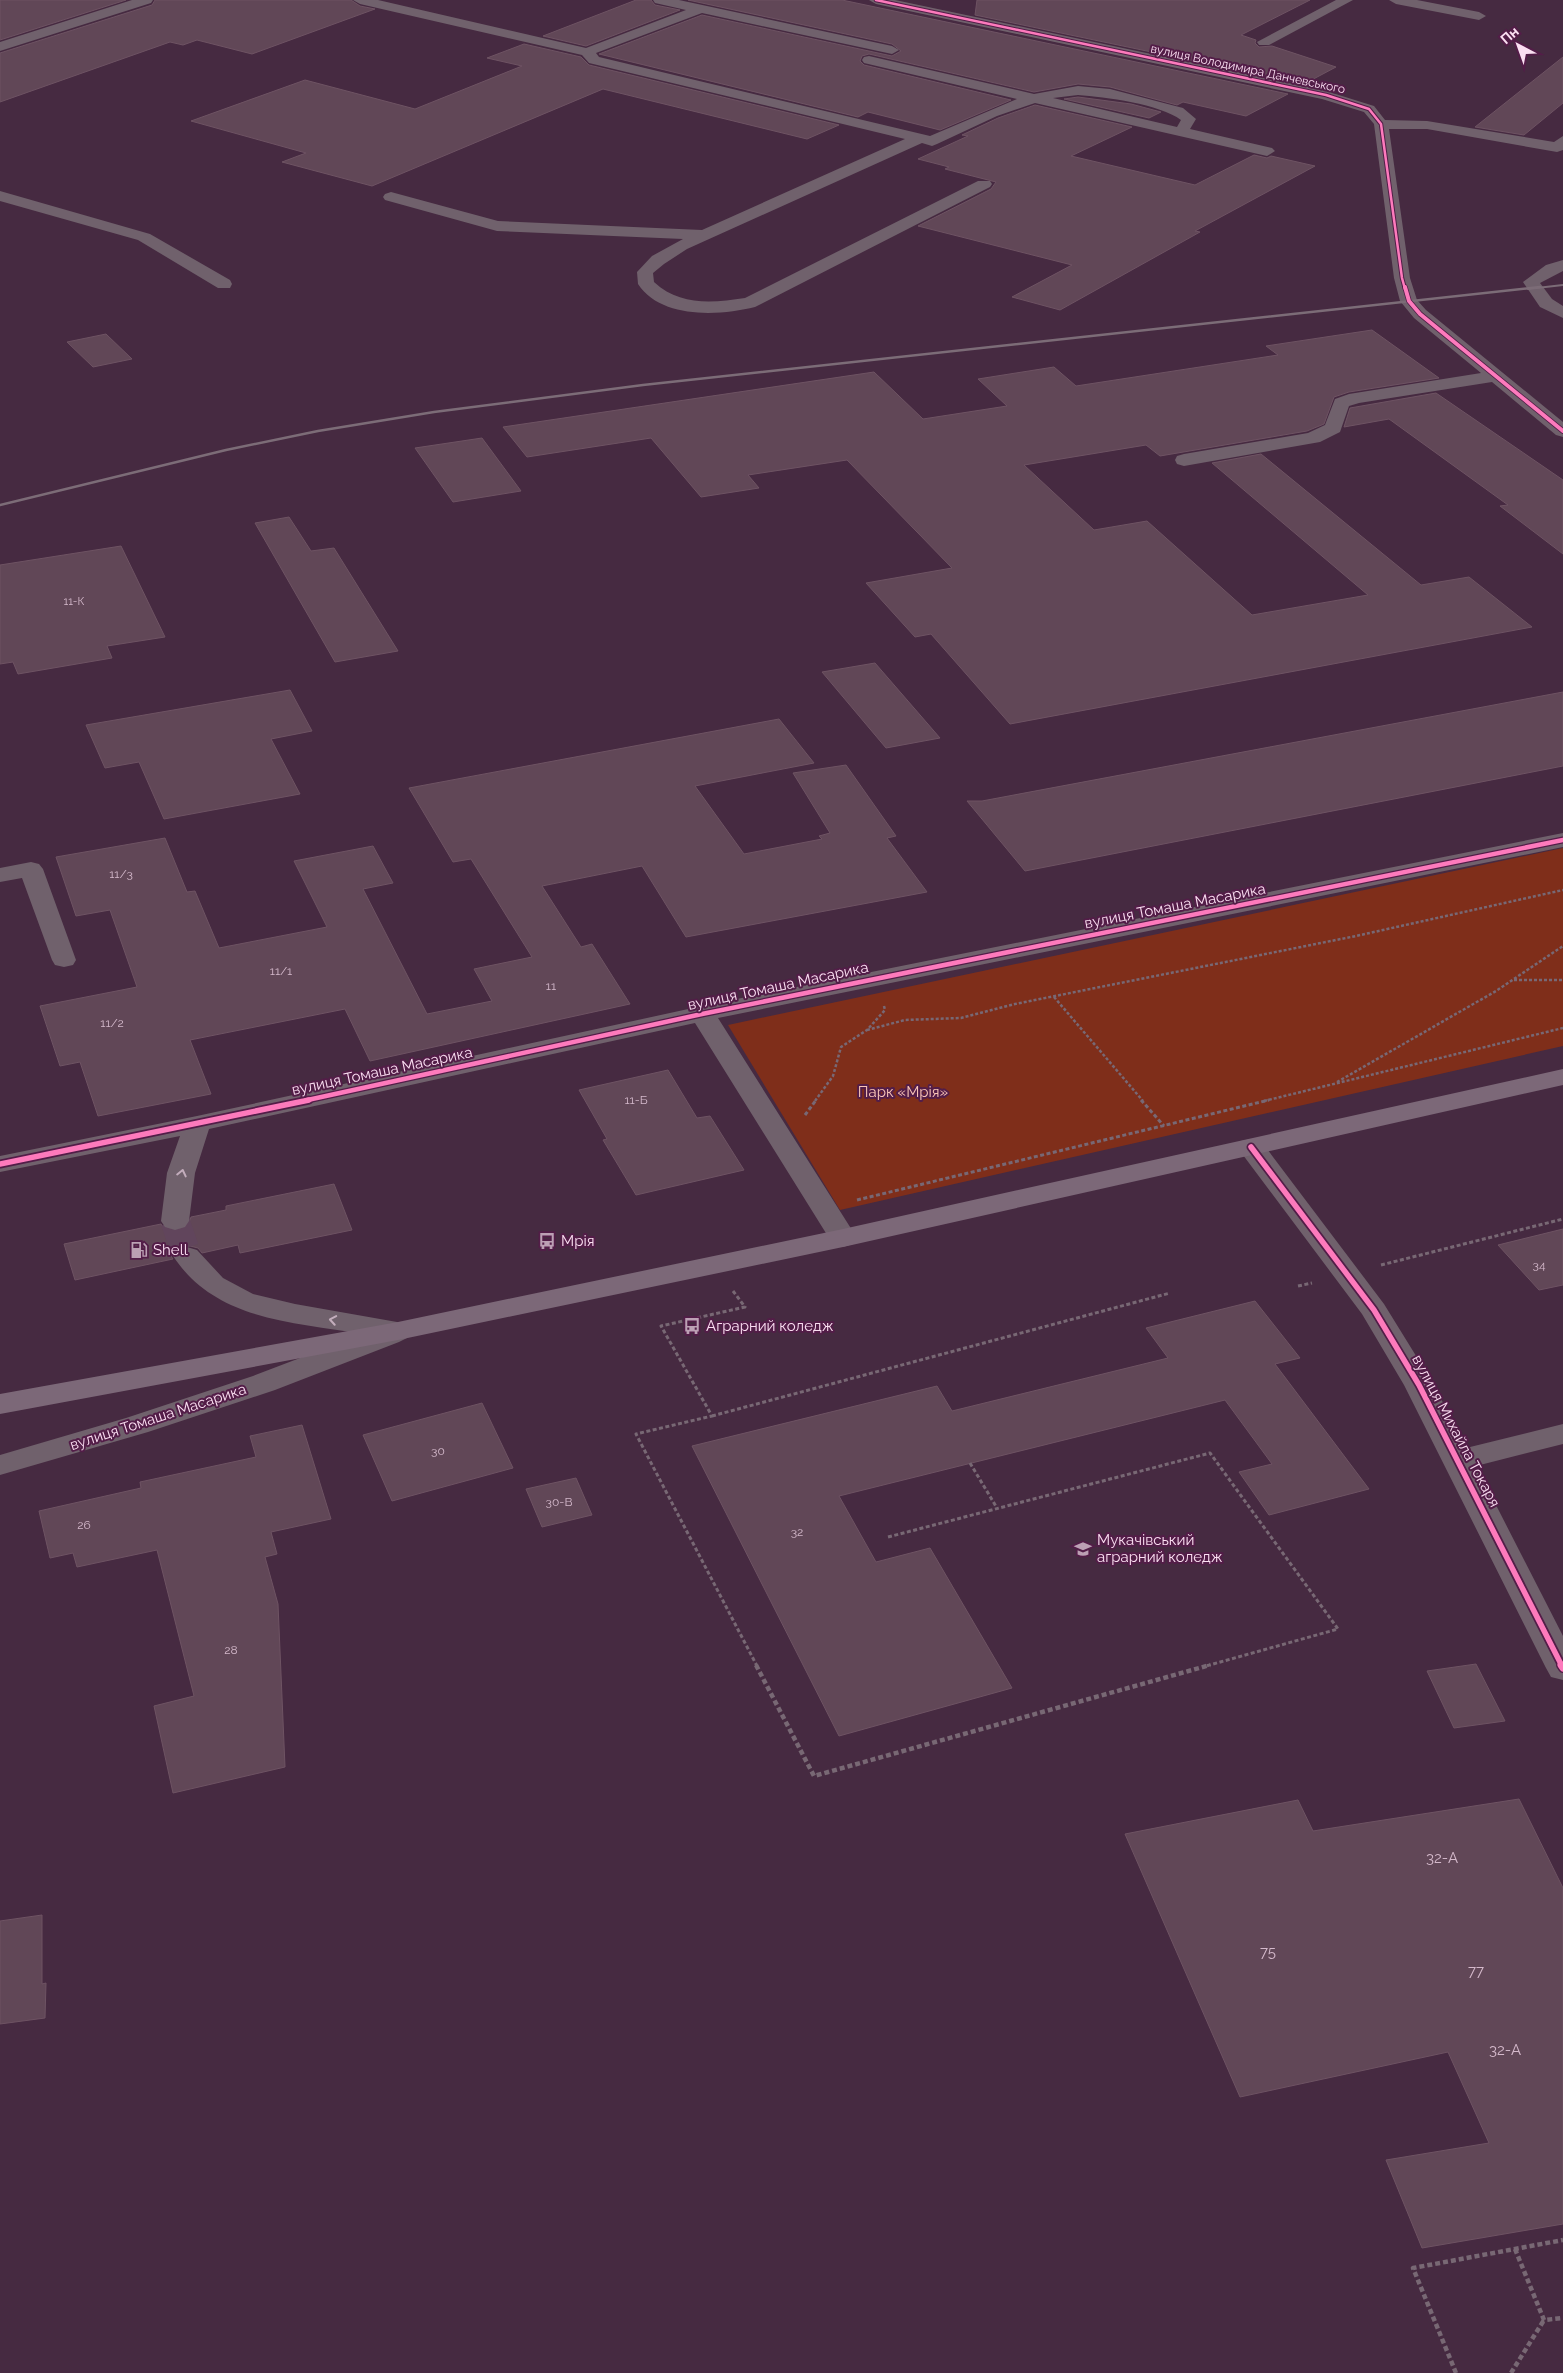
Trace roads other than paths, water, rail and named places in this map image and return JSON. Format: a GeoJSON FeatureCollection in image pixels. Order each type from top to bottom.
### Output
{"type":"FeatureCollection","features":[{"type":"Feature","properties":{"kind":"main road","name":"вулиця Томаша Масарика"},"geometry":{"type":"LineString","coordinates":[[0,1404],[398,1331],[843,1238],[1563,1077]]}},
{"type":"Feature","properties":{"kind":"street"},"geometry":{"type":"LineString","coordinates":[[0,47],[146,0]]}},
{"type":"Feature","properties":{"kind":"street"},"geometry":{"type":"LineString","coordinates":[[360,0],[586,52],[594,60],[932,141],[1008,106],[1035,98],[1068,93],[1099,92],[1178,111],[1189,119],[1181,132],[1267,151]]}},
{"type":"Feature","properties":{"kind":"street"},"geometry":{"type":"LineString","coordinates":[[660,0],[892,50]]}},
{"type":"Feature","properties":{"kind":"street","name":"вулиця Володимира Данчевського"},"geometry":{"type":"LineString","coordinates":[[876,0],[1326,95],[1369,109],[1381,124]]}},
{"type":"Feature","properties":{"kind":"street"},"geometry":{"type":"LineString","coordinates":[[1264,42],[1346,0]]}},
{"type":"Feature","properties":{"kind":"street"},"geometry":{"type":"LineString","coordinates":[[1396,0],[1479,16]]}},
{"type":"Feature","properties":{"kind":"street"},"geometry":{"type":"LineString","coordinates":[[586,52],[700,9]]}},
{"type":"Feature","properties":{"kind":"street"},"geometry":{"type":"LineString","coordinates":[[869,60],[1035,98]]}},
{"type":"Feature","properties":{"kind":"street"},"geometry":{"type":"LineString","coordinates":[[1563,141],[1557,147],[1427,125],[1381,124],[1402,278],[1409,301],[1434,327],[1563,431]]}},
{"type":"Feature","properties":{"kind":"street"},"geometry":{"type":"LineString","coordinates":[[920,138],[681,246],[658,260],[645,272],[646,284],[661,297],[686,305],[715,308],[750,303],[984,184]]}},
{"type":"Feature","properties":{"kind":"street"},"geometry":{"type":"LineString","coordinates":[[0,196],[144,237],[224,284]]}},
{"type":"Feature","properties":{"kind":"street"},"geometry":{"type":"LineString","coordinates":[[390,197],[497,226],[706,235]]}},
{"type":"Feature","properties":{"kind":"street"},"geometry":{"type":"LineString","coordinates":[[1563,265],[1552,269],[1531,282],[1546,303],[1563,313]]}},
{"type":"Feature","properties":{"kind":"street"},"geometry":{"type":"LineString","coordinates":[[1184,460],[1313,438],[1333,428],[1341,404],[1355,398],[1494,376]]}},
{"type":"Feature","properties":{"kind":"street","name":"вулиця Томаша Масарика"},"geometry":{"type":"LineString","coordinates":[[0,1164],[197,1124],[702,1014],[1563,840]]}},
{"type":"Feature","properties":{"kind":"street"},"geometry":{"type":"LineString","coordinates":[[0,875],[31,869],[64,960]]}},
{"type":"Feature","properties":{"kind":"street","name":"вулиця Томаша Масарика"},"geometry":{"type":"LineString","coordinates":[[702,1014],[843,1238]]}},
{"type":"Feature","properties":{"kind":"street"},"geometry":{"type":"LineString","coordinates":[[175,1221],[181,1173],[197,1124]]}},
{"type":"Feature","properties":{"kind":"street","name":"вулиця Михайла Токаря"},"geometry":{"type":"LineString","coordinates":[[1251,1147],[1374,1310],[1419,1385],[1563,1668]]}},
{"type":"Feature","properties":{"kind":"street"},"geometry":{"type":"LineString","coordinates":[[187,1256],[198,1272],[222,1291],[255,1306],[398,1331]]}},
{"type":"Feature","properties":{"kind":"street","name":"вулиця Томаша Масарика"},"geometry":{"type":"LineString","coordinates":[[0,1465],[137,1425],[264,1383],[398,1331]]}},
{"type":"Feature","properties":{"kind":"street"},"geometry":{"type":"LineString","coordinates":[[1458,1460],[1563,1434]]}},
{"type":"Feature","properties":{"kind":"tunnel"},"geometry":{"type":"LineString","coordinates":[[175,1221],[187,1256]]}},
{"type":"Feature","properties":{"kind":"railway"},"geometry":{"type":"LineString","coordinates":[[1528,289],[1563,285]]}},
{"type":"Feature","properties":{"kind":"railway"},"geometry":{"type":"LineString","coordinates":[[0,505],[226,450],[318,431],[434,412],[643,385],[1540,287]]}},
{"type":"Feature","properties":{"kind":"place","name":"Мрія"},"geometry":{"type":"Point","coordinates":[547,1241]}},
{"type":"Feature","properties":{"kind":"place","name":"Shell"},"geometry":{"type":"Point","coordinates":[139,1250]}},
{"type":"Feature","properties":{"kind":"place","name":"Аграрний коледж"},"geometry":{"type":"Point","coordinates":[692,1326]}},
{"type":"Feature","properties":{"kind":"place","name":"Мукачівський аграрний коледж"},"geometry":{"type":"Point","coordinates":[1083,1549]}},
{"type":"Feature","properties":{"kind":"park label","name":"Парк «Мрія»"},"geometry":{"type":"Point","coordinates":[903,1092]}}]}
